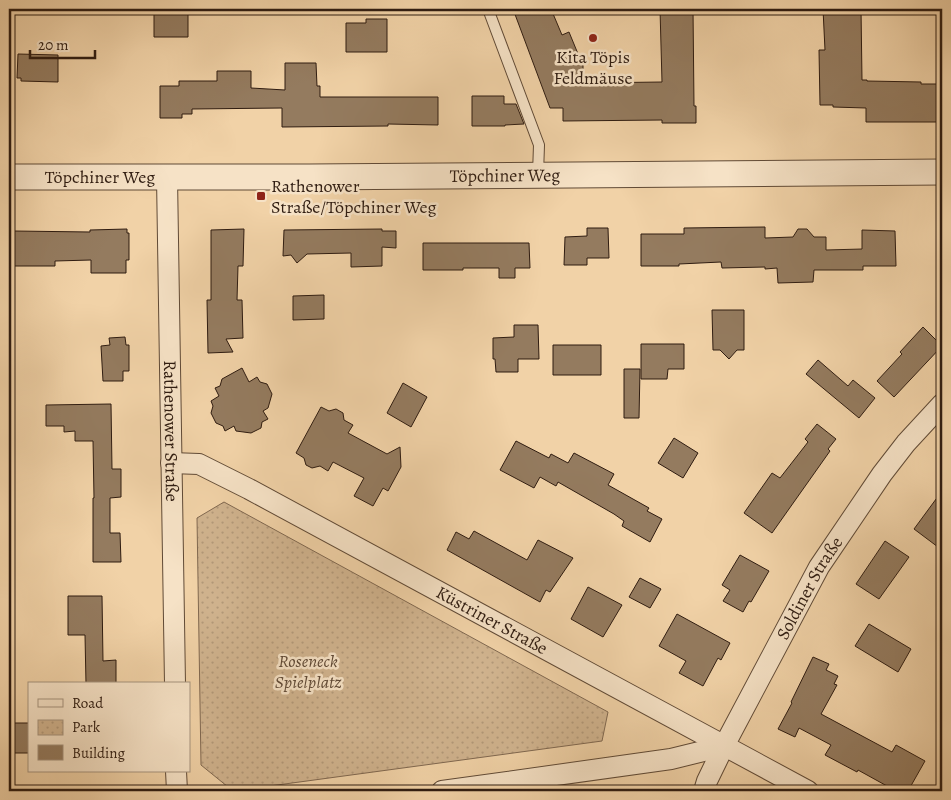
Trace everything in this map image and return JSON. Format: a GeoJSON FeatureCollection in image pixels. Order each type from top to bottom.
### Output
{"type":"FeatureCollection","features":[{"type":"Feature","properties":{"kind":"street","name":"Töpchiner Weg"},"geometry":{"type":"LineString","coordinates":[[9,178],[942,172]]}},
{"type":"Feature","properties":{"kind":"street","name":"Rathenower Straße"},"geometry":{"type":"LineString","coordinates":[[167,178],[175,682]]}},
{"type":"Feature","properties":{"kind":"street","name":"Soldiner Straße"},"geometry":{"type":"LineString","coordinates":[[704,791],[724,746],[819,567],[882,474],[942,404]]}},
{"type":"Feature","properties":{"kind":"street","name":"Küstriner Straße"},"geometry":{"type":"LineString","coordinates":[[171,464],[199,464],[249,489],[808,791]]}},
{"type":"Feature","properties":{"kind":"street"},"geometry":{"type":"LineString","coordinates":[[442,791],[671,759],[724,746]]}},
{"type":"Feature","properties":{"kind":"street"},"geometry":{"type":"LineString","coordinates":[[176,772],[177,791]]}},
{"type":"Feature","properties":{"kind":"lane"},"geometry":{"type":"LineString","coordinates":[[488,9],[539,145],[538,175]]}},
{"type":"Feature","properties":{"kind":"green space","name":"Roseneck Spielplatz"},"geometry":{"type":"Polygon","coordinates":[[[224,502],[608,712],[602,741],[233,791],[201,765],[197,518],[224,502]]]}},
{"type":"Feature","properties":{"kind":"building"},"geometry":{"type":"Polygon","coordinates":[[[188,9],[188,37],[154,37],[154,10],[188,9]]]}},
{"type":"Feature","properties":{"kind":"building"},"geometry":{"type":"Polygon","coordinates":[[[513,9],[551,9],[562,35],[569,32],[583,66],[583,83],[662,82],[660,9],[693,9],[694,106],[696,106],[696,123],[662,123],[662,120],[563,121],[563,108],[550,108],[513,9]]]}},
{"type":"Feature","properties":{"kind":"building"},"geometry":{"type":"Polygon","coordinates":[[[823,9],[861,9],[862,80],[942,84],[942,122],[866,122],[866,108],[820,105],[819,50],[825,50],[823,9]]]}},
{"type":"Feature","properties":{"kind":"building"},"geometry":{"type":"Polygon","coordinates":[[[366,19],[387,19],[387,52],[346,52],[346,23],[366,23],[366,19]]]}},
{"type":"Feature","properties":{"kind":"building"},"geometry":{"type":"Polygon","coordinates":[[[18,54],[58,55],[58,82],[21,81],[21,78],[17,78],[18,54]]]}},
{"type":"Feature","properties":{"kind":"building"},"geometry":{"type":"Polygon","coordinates":[[[285,63],[316,63],[317,86],[320,86],[320,97],[438,97],[438,125],[388,124],[388,126],[282,127],[282,108],[192,109],[192,114],[182,114],[182,118],[160,118],[160,86],[179,86],[179,81],[217,81],[217,71],[251,71],[251,88],[285,90],[285,63]]]}},
{"type":"Feature","properties":{"kind":"building"},"geometry":{"type":"Polygon","coordinates":[[[472,96],[504,96],[504,104],[516,104],[524,124],[472,126],[472,96]]]}},
{"type":"Feature","properties":{"kind":"building"},"geometry":{"type":"Polygon","coordinates":[[[765,227],[765,238],[793,237],[798,229],[807,229],[814,237],[826,237],[826,250],[862,249],[862,230],[895,231],[896,266],[863,266],[863,270],[814,270],[813,282],[778,283],[777,268],[722,268],[721,262],[679,264],[679,266],[641,266],[641,234],[684,234],[684,228],[765,227]]]}},
{"type":"Feature","properties":{"kind":"building"},"geometry":{"type":"Polygon","coordinates":[[[587,228],[608,228],[609,258],[587,258],[587,265],[564,265],[565,237],[587,236],[587,228]]]}},
{"type":"Feature","properties":{"kind":"building"},"geometry":{"type":"Polygon","coordinates":[[[127,229],[127,233],[129,233],[129,260],[126,260],[126,273],[91,273],[91,260],[55,261],[55,266],[14,266],[14,231],[90,232],[90,230],[127,229]]]}},
{"type":"Feature","properties":{"kind":"building"},"geometry":{"type":"Polygon","coordinates":[[[244,229],[243,266],[238,266],[237,300],[242,300],[243,338],[226,339],[233,352],[208,353],[207,300],[211,300],[211,230],[244,229]]]}},
{"type":"Feature","properties":{"kind":"building"},"geometry":{"type":"Polygon","coordinates":[[[382,229],[382,231],[396,231],[396,248],[382,247],[382,266],[351,267],[351,253],[307,254],[297,263],[291,255],[283,256],[284,230],[382,229]]]}},
{"type":"Feature","properties":{"kind":"building"},"geometry":{"type":"Polygon","coordinates":[[[423,243],[529,243],[530,268],[515,268],[515,278],[499,278],[499,268],[423,270],[423,243]]]}},
{"type":"Feature","properties":{"kind":"building"},"geometry":{"type":"Polygon","coordinates":[[[324,295],[324,319],[293,320],[293,296],[324,295]]]}},
{"type":"Feature","properties":{"kind":"building"},"geometry":{"type":"Polygon","coordinates":[[[712,310],[744,310],[744,350],[737,350],[729,359],[720,350],[713,350],[712,310]]]}},
{"type":"Feature","properties":{"kind":"building"},"geometry":{"type":"Polygon","coordinates":[[[514,325],[538,325],[539,359],[518,359],[518,372],[496,372],[495,359],[493,359],[493,338],[514,337],[514,325]]]}},
{"type":"Feature","properties":{"kind":"building"},"geometry":{"type":"Polygon","coordinates":[[[923,327],[942,346],[894,397],[877,381],[902,354],[900,352],[923,327]]]}},
{"type":"Feature","properties":{"kind":"building"},"geometry":{"type":"Polygon","coordinates":[[[125,337],[126,345],[129,345],[129,371],[123,371],[123,381],[103,381],[101,346],[110,345],[109,338],[125,337]]]}},
{"type":"Feature","properties":{"kind":"building"},"geometry":{"type":"Polygon","coordinates":[[[641,344],[684,344],[684,369],[668,369],[667,379],[641,379],[641,344]]]}},
{"type":"Feature","properties":{"kind":"building"},"geometry":{"type":"Polygon","coordinates":[[[553,345],[601,345],[601,375],[553,375],[553,345]]]}},
{"type":"Feature","properties":{"kind":"building"},"geometry":{"type":"Polygon","coordinates":[[[818,360],[848,386],[853,380],[875,398],[859,418],[806,374],[818,360]]]}},
{"type":"Feature","properties":{"kind":"building"},"geometry":{"type":"Polygon","coordinates":[[[242,368],[249,382],[257,377],[260,382],[267,384],[272,394],[268,408],[263,411],[268,419],[262,422],[261,428],[251,433],[236,431],[234,426],[225,431],[223,426],[216,423],[211,413],[213,406],[211,401],[219,396],[215,388],[220,386],[222,379],[242,368]]]}},
{"type":"Feature","properties":{"kind":"building"},"geometry":{"type":"Polygon","coordinates":[[[624,369],[640,369],[639,418],[624,418],[624,369]]]}},
{"type":"Feature","properties":{"kind":"building"},"geometry":{"type":"Polygon","coordinates":[[[403,383],[427,397],[411,427],[387,413],[403,383]]]}},
{"type":"Feature","properties":{"kind":"building"},"geometry":{"type":"Polygon","coordinates":[[[111,404],[112,469],[121,469],[121,497],[110,498],[110,533],[120,533],[121,562],[93,562],[93,441],[75,441],[75,431],[64,432],[64,426],[46,426],[46,405],[111,404]]]}},
{"type":"Feature","properties":{"kind":"building"},"geometry":{"type":"Polygon","coordinates":[[[321,407],[329,411],[336,409],[343,413],[344,420],[353,425],[348,433],[387,454],[400,447],[401,467],[388,491],[383,488],[373,506],[354,496],[364,478],[333,462],[328,471],[320,466],[312,468],[306,465],[304,458],[296,453],[321,407]]]}},
{"type":"Feature","properties":{"kind":"building"},"geometry":{"type":"Polygon","coordinates":[[[817,424],[836,439],[828,449],[830,451],[772,533],[744,513],[772,473],[780,478],[808,442],[805,439],[817,424]]]}},
{"type":"Feature","properties":{"kind":"building"},"geometry":{"type":"Polygon","coordinates":[[[674,438],[698,453],[683,478],[658,463],[674,438]]]}},
{"type":"Feature","properties":{"kind":"building"},"geometry":{"type":"Polygon","coordinates":[[[516,441],[549,458],[551,454],[568,463],[574,453],[614,474],[608,485],[649,508],[647,511],[662,519],[650,542],[622,526],[624,521],[614,514],[558,482],[556,486],[540,477],[534,488],[500,470],[516,441]]]}},
{"type":"Feature","properties":{"kind":"building"},"geometry":{"type":"Polygon","coordinates":[[[942,491],[942,550],[914,529],[942,491]]]}},
{"type":"Feature","properties":{"kind":"building"},"geometry":{"type":"Polygon","coordinates":[[[474,531],[527,560],[538,540],[573,558],[550,592],[546,590],[540,602],[447,550],[456,532],[469,539],[474,531]]]}},
{"type":"Feature","properties":{"kind":"building"},"geometry":{"type":"Polygon","coordinates":[[[885,541],[909,557],[879,599],[856,584],[885,541]]]}},
{"type":"Feature","properties":{"kind":"building"},"geometry":{"type":"Polygon","coordinates":[[[740,555],[769,571],[743,612],[723,601],[730,590],[722,585],[740,555]]]}},
{"type":"Feature","properties":{"kind":"building"},"geometry":{"type":"Polygon","coordinates":[[[640,578],[661,589],[650,608],[629,597],[640,578]]]}},
{"type":"Feature","properties":{"kind":"building"},"geometry":{"type":"Polygon","coordinates":[[[588,587],[622,605],[603,637],[571,619],[588,587]]]}},
{"type":"Feature","properties":{"kind":"building"},"geometry":{"type":"Polygon","coordinates":[[[68,596],[102,596],[103,661],[116,660],[116,682],[86,682],[85,635],[68,635],[68,596]]]}},
{"type":"Feature","properties":{"kind":"building"},"geometry":{"type":"Polygon","coordinates":[[[677,614],[730,643],[721,660],[718,658],[703,686],[679,673],[686,661],[659,646],[677,614]]]}},
{"type":"Feature","properties":{"kind":"building"},"geometry":{"type":"Polygon","coordinates":[[[869,624],[911,649],[898,672],[855,646],[869,624]]]}},
{"type":"Feature","properties":{"kind":"building"},"geometry":{"type":"Polygon","coordinates":[[[813,657],[829,664],[826,670],[838,676],[834,684],[837,685],[821,714],[892,752],[896,745],[925,761],[908,791],[896,791],[858,770],[857,772],[825,755],[831,745],[799,728],[795,737],[778,729],[813,657]]]}},
{"type":"Feature","properties":{"kind":"building"},"geometry":{"type":"Polygon","coordinates":[[[9,723],[28,723],[28,753],[9,753],[9,723]]]}},
{"type":"Feature","properties":{"kind":"place","name":"Kita Töpis Feldmäuse"},"geometry":{"type":"Point","coordinates":[593,38]}},
{"type":"Feature","properties":{"kind":"place","name":"Rathenower Straße/Töpchiner Weg"},"geometry":{"type":"Point","coordinates":[261,196]}}]}
